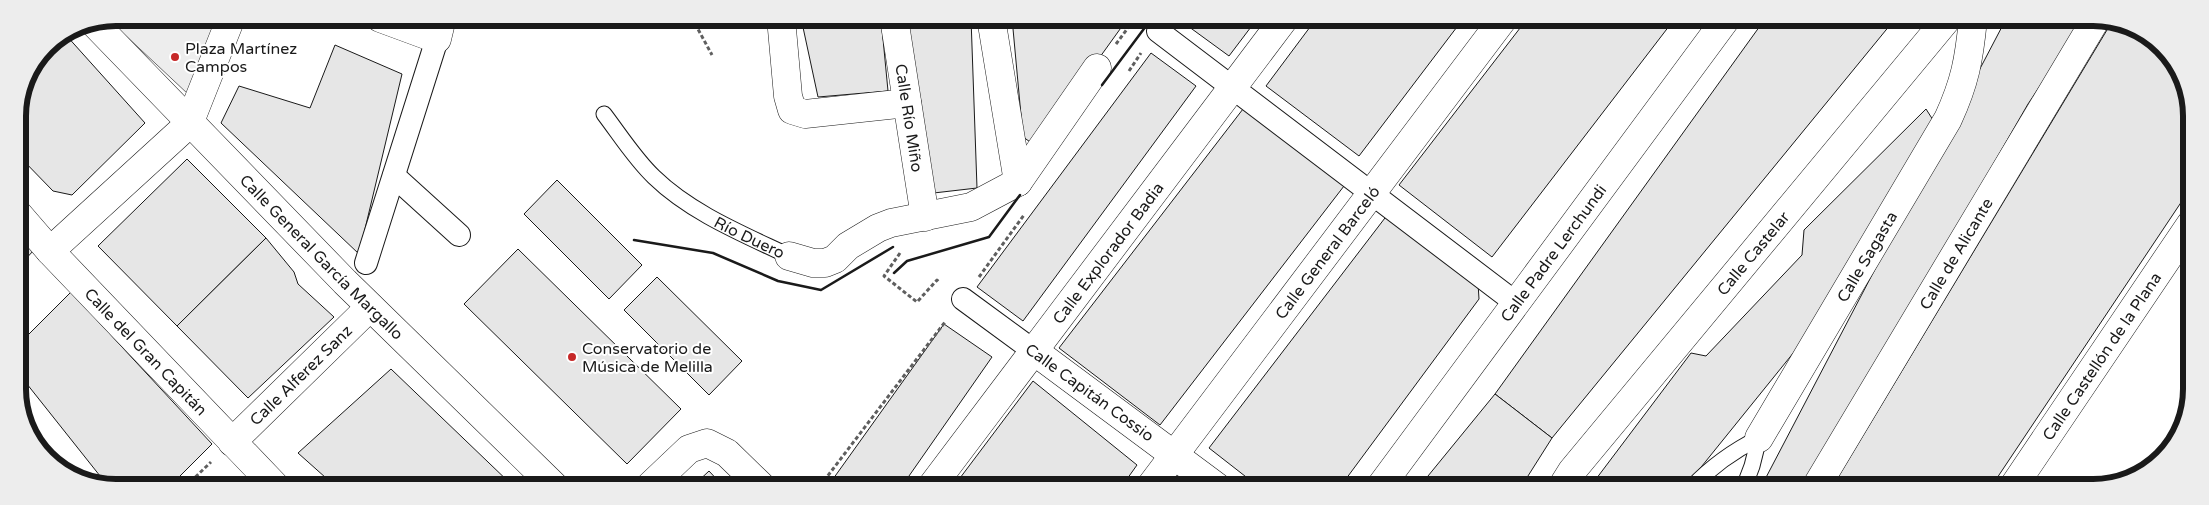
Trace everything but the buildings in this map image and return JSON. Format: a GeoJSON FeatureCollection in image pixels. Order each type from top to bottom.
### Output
{"type":"FeatureCollection","features":[{"type":"Feature","properties":{"kind":"street"},"geometry":{"type":"LineString","coordinates":[[50,251],[189,124],[228,26]]}},
{"type":"Feature","properties":{"kind":"street"},"geometry":{"type":"LineString","coordinates":[[782,26],[788,96],[792,110],[805,114],[907,103]]}},
{"type":"Feature","properties":{"kind":"street","name":"Calle Río Miño"},"geometry":{"type":"LineString","coordinates":[[895,26],[925,217]]}},
{"type":"Feature","properties":{"kind":"street"},"geometry":{"type":"LineString","coordinates":[[992,26],[1018,182]]}},
{"type":"Feature","properties":{"kind":"street","name":"Calle Explorador Badia"},"geometry":{"type":"LineString","coordinates":[[937,479],[1279,26]]}},
{"type":"Feature","properties":{"kind":"street","name":"Calle General Barceló"},"geometry":{"type":"LineString","coordinates":[[1155,479],[1497,26]]}},
{"type":"Feature","properties":{"kind":"street","name":"Calle Padre Lerchundi"},"geometry":{"type":"LineString","coordinates":[[1386,479],[1720,26]]}},
{"type":"Feature","properties":{"kind":"street","name":"Calle Castelar"},"geometry":{"type":"LineString","coordinates":[[1568,479],[1584,457],[1941,26]]}},
{"type":"Feature","properties":{"kind":"street","name":"Calle Sagasta"},"geometry":{"type":"LineString","coordinates":[[1758,438],[1948,119],[1969,60],[1971,26]]}},
{"type":"Feature","properties":{"kind":"street","name":"Calle de Alicante"},"geometry":{"type":"LineString","coordinates":[[1821,479],[2092,26]]}},
{"type":"Feature","properties":{"kind":"street","name":"Calle General García Margallo"},"geometry":{"type":"LineString","coordinates":[[99,28],[189,124],[370,306],[547,479]]}},
{"type":"Feature","properties":{"kind":"street"},"geometry":{"type":"LineString","coordinates":[[366,263],[440,28]]}},
{"type":"Feature","properties":{"kind":"street"},"geometry":{"type":"LineString","coordinates":[[1158,30],[1516,302]]}},
{"type":"Feature","properties":{"kind":"street"},"geometry":{"type":"LineString","coordinates":[[1018,182],[1098,68]]}},
{"type":"Feature","properties":{"kind":"street"},"geometry":{"type":"LineString","coordinates":[[394,176],[459,235]]}},
{"type":"Feature","properties":{"kind":"street","name":"Río Duero"},"geometry":{"type":"LineString","coordinates":[[789,256],[812,263],[825,263],[835,259],[848,246],[878,228],[891,223],[971,207],[1018,182]]}},
{"type":"Feature","properties":{"kind":"street","name":"Calle del Gran Capitán"},"geometry":{"type":"LineString","coordinates":[[26,223],[50,251],[267,479]]}},
{"type":"Feature","properties":{"kind":"street","name":"Calle Castellón de la Plana"},"geometry":{"type":"LineString","coordinates":[[2018,479],[2183,235]]}},
{"type":"Feature","properties":{"kind":"street","name":"Calle Capitán Cossio"},"geometry":{"type":"LineString","coordinates":[[962,299],[1207,479]]}},
{"type":"Feature","properties":{"kind":"street","name":"Calle Alferez Sanz"},"geometry":{"type":"LineString","coordinates":[[232,442],[370,306]]}},
{"type":"Feature","properties":{"kind":"street"},"geometry":{"type":"LineString","coordinates":[[657,479],[689,449],[707,443],[727,453],[754,479]]}},
{"type":"Feature","properties":{"kind":"lane","name":"Río Duero"},"geometry":{"type":"LineString","coordinates":[[604,114],[653,177],[682,200],[789,256]]}},
{"type":"Feature","properties":{"kind":"lane"},"geometry":{"type":"LineString","coordinates":[[1700,479],[1733,451],[1758,438]]}},
{"type":"Feature","properties":{"kind":"lane","name":"Calle Sagasta"},"geometry":{"type":"LineString","coordinates":[[1747,479],[1758,438]]}},
{"type":"Feature","properties":{"kind":"path"},"geometry":{"type":"LineString","coordinates":[[696,26],[712,55]]}},
{"type":"Feature","properties":{"kind":"path"},"geometry":{"type":"LineString","coordinates":[[1123,78],[1158,30]]}},
{"type":"Feature","properties":{"kind":"path"},"geometry":{"type":"LineString","coordinates":[[825,479],[1026,212]]}},
{"type":"Feature","properties":{"kind":"path"},"geometry":{"type":"LineString","coordinates":[[925,217],[884,276],[917,302],[937,280],[962,299]]}},
{"type":"Feature","properties":{"kind":"shaded area","name":"Plaza Martínez Campos"},"geometry":{"type":"Polygon","coordinates":[[[116,26],[214,26],[188,94],[116,26]]]}},
{"type":"Feature","properties":{"kind":"wall"},"geometry":{"type":"LineString","coordinates":[[1102,85],[1146,26]]}},
{"type":"Feature","properties":{"kind":"wall"},"geometry":{"type":"LineString","coordinates":[[894,273],[907,261],[989,237],[1020,195]]}},
{"type":"Feature","properties":{"kind":"wall"},"geometry":{"type":"LineString","coordinates":[[634,240],[713,253],[778,281],[821,290],[893,247]]}},
{"type":"Feature","properties":{"kind":"place","name":"Plaza Martínez Campos"},"geometry":{"type":"Point","coordinates":[175,57]}},
{"type":"Feature","properties":{"kind":"place","name":"Conservatorio de Música de Melilla"},"geometry":{"type":"Point","coordinates":[572,357]}}]}
